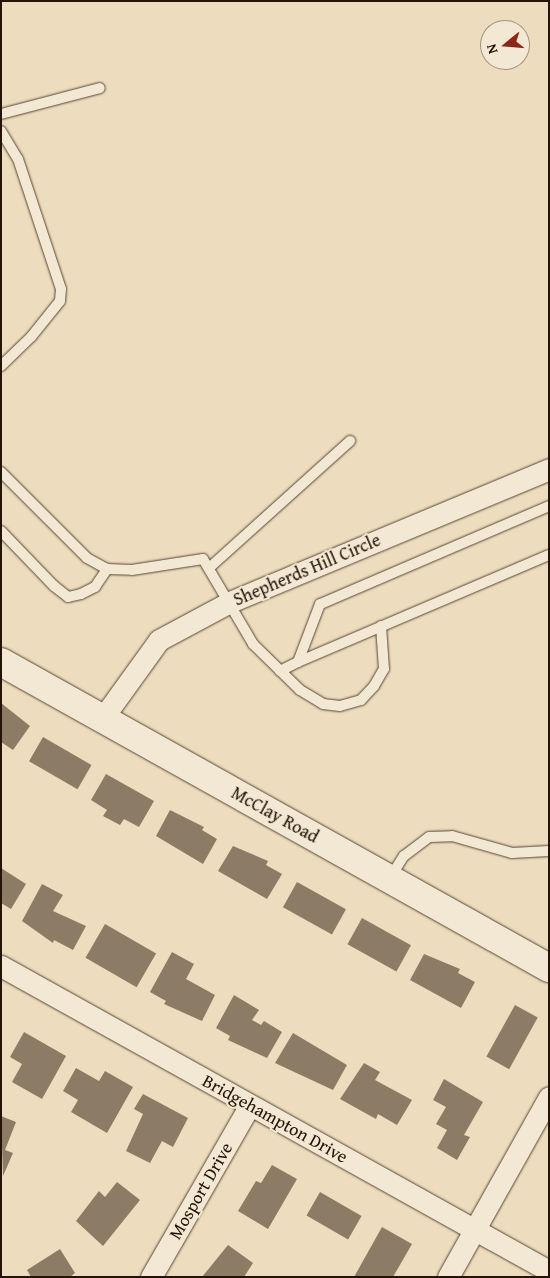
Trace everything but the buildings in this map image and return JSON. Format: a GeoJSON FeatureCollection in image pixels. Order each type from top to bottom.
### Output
{"type":"FeatureCollection","features":[{"type":"Feature","properties":{"kind":"main road","name":"McClay Road"},"geometry":{"type":"LineString","coordinates":[[1,662],[549,968]]}},
{"type":"Feature","properties":{"kind":"street","name":"Shepherds Hill Circle"},"geometry":{"type":"LineString","coordinates":[[102,719],[160,640],[230,602],[549,469]]}},
{"type":"Feature","properties":{"kind":"street","name":"Bridgehampton Drive"},"geometry":{"type":"LineString","coordinates":[[4,973],[250,1105],[549,1271]]}},
{"type":"Feature","properties":{"kind":"street"},"geometry":{"type":"LineString","coordinates":[[448,1277],[549,1096]]}},
{"type":"Feature","properties":{"kind":"street","name":"Mosport Drive"},"geometry":{"type":"LineString","coordinates":[[151,1277],[250,1105]]}},
{"type":"Feature","properties":{"kind":"lane"},"geometry":{"type":"LineString","coordinates":[[1,114],[100,88]]}},
{"type":"Feature","properties":{"kind":"lane"},"geometry":{"type":"LineString","coordinates":[[1,131],[18,159],[62,289],[60,301],[31,337],[1,366]]}},
{"type":"Feature","properties":{"kind":"lane"},"geometry":{"type":"LineString","coordinates":[[209,568],[350,441]]}},
{"type":"Feature","properties":{"kind":"lane"},"geometry":{"type":"LineString","coordinates":[[1,472],[87,558],[107,569],[132,570],[203,559],[253,644],[300,690],[323,704],[340,706],[361,700],[384,669],[381,626]]}},
{"type":"Feature","properties":{"kind":"lane"},"geometry":{"type":"LineString","coordinates":[[298,662],[320,604],[549,506]]}},
{"type":"Feature","properties":{"kind":"lane"},"geometry":{"type":"LineString","coordinates":[[1,531],[54,586],[68,596],[81,594],[95,586],[107,569]]}},
{"type":"Feature","properties":{"kind":"lane"},"geometry":{"type":"LineString","coordinates":[[280,671],[549,555]]}},
{"type":"Feature","properties":{"kind":"lane"},"geometry":{"type":"LineString","coordinates":[[389,879],[404,856],[428,837],[452,836],[512,853],[549,851]]}}]}
